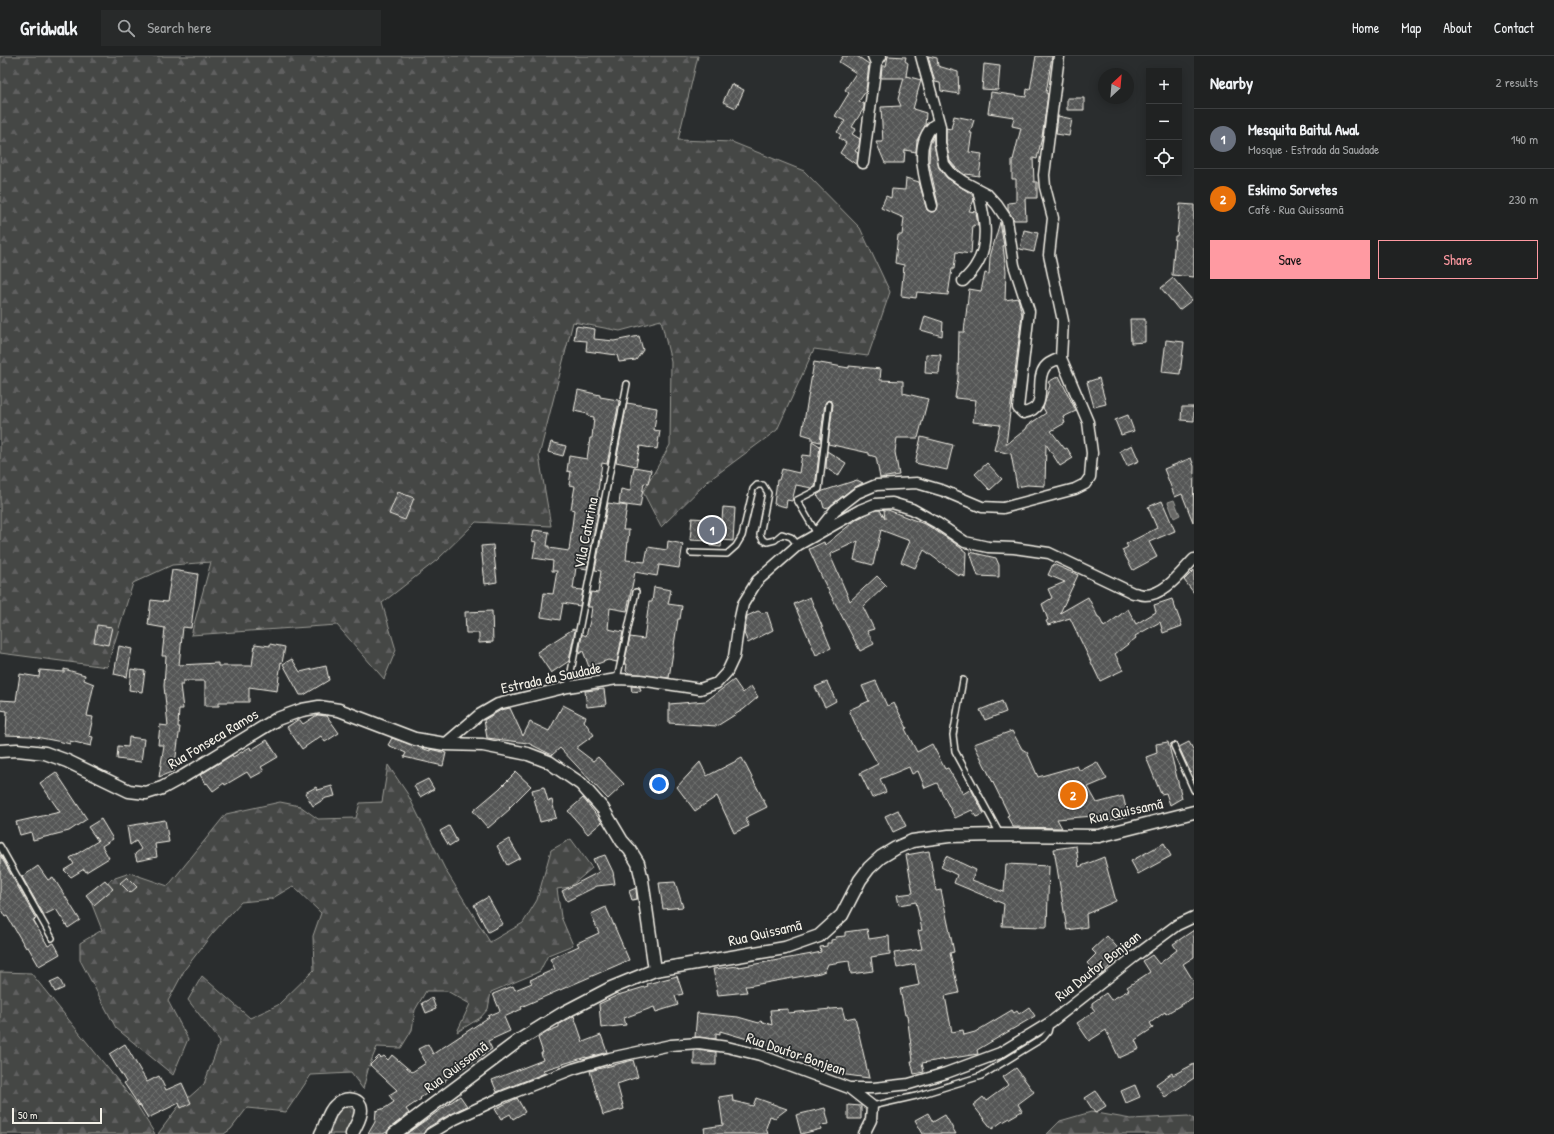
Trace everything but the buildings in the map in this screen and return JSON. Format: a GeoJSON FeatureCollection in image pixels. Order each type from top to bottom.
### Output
{"type":"FeatureCollection","features":[{"type":"Feature","properties":{"kind":"street"},"geometry":{"type":"LineString","coordinates":[[921,56],[940,126],[940,143],[944,164],[951,173],[987,194],[997,205],[1007,220],[1014,265],[1029,311],[1018,408],[1023,413],[1032,412],[1036,408],[1039,400],[1041,376],[1045,367],[1053,361],[1061,358]]}},
{"type":"Feature","properties":{"kind":"street"},"geometry":{"type":"LineString","coordinates":[[817,534],[835,510],[857,493],[876,485],[917,483],[944,491],[982,507],[1003,508],[1075,489],[1085,484],[1090,477],[1092,453],[1088,422],[1061,358],[1064,321],[1049,256],[1053,218],[1045,187],[1044,175],[1060,56]]}},
{"type":"Feature","properties":{"kind":"street"},"geometry":{"type":"LineString","coordinates":[[863,162],[877,58]]}},
{"type":"Feature","properties":{"kind":"street"},"geometry":{"type":"LineString","coordinates":[[932,206],[923,172],[924,142],[929,130],[934,125],[940,126]]}},
{"type":"Feature","properties":{"kind":"street"},"geometry":{"type":"LineString","coordinates":[[963,281],[975,268],[983,252],[986,232],[978,190]]}},
{"type":"Feature","properties":{"kind":"street","name":"Estrada da Saudade"},"geometry":{"type":"LineString","coordinates":[[445,744],[479,715],[498,704],[568,687],[617,679],[640,680],[700,689],[717,683],[727,672],[734,657],[738,622],[743,604],[757,581],[798,545],[860,510],[875,504],[892,503],[912,509],[937,523],[965,542],[988,547],[1014,548],[1049,554],[1133,593],[1145,595],[1157,593],[1171,582],[1194,559]]}},
{"type":"Feature","properties":{"kind":"street","name":"Rua Fonseca Ramos"},"geometry":{"type":"LineString","coordinates":[[0,751],[17,750],[45,753],[67,761],[129,791],[146,793],[162,788],[184,776],[278,719],[302,710],[319,707],[339,710],[415,739],[445,744],[483,745],[528,754],[549,762],[581,784],[603,809],[638,863],[655,970]]}},
{"type":"Feature","properties":{"kind":"street","name":"Rua Quissamã"},"geometry":{"type":"LineString","coordinates":[[394,1134],[518,1041],[563,1013],[611,988],[655,970],[785,948],[819,936],[842,915],[860,880],[869,868],[881,857],[912,841],[949,836],[1099,836],[1194,812]]}},
{"type":"Feature","properties":{"kind":"street","name":"Rua Doutor Bonjean"},"geometry":{"type":"LineString","coordinates":[[430,1134],[455,1119],[502,1097],[573,1069],[610,1058],[671,1045],[699,1042],[760,1055],[849,1088],[874,1088],[909,1084],[946,1073],[1000,1052],[1051,1022],[1171,930],[1194,917]]}},
{"type":"Feature","properties":{"kind":"street"},"geometry":{"type":"LineString","coordinates":[[849,1088],[872,1106],[871,1120],[864,1134]]}},
{"type":"Feature","properties":{"kind":"street"},"geometry":{"type":"LineString","coordinates":[[322,1134],[332,1109],[342,1100],[349,1099],[359,1104],[361,1108],[360,1118],[352,1134]]}},
{"type":"Feature","properties":{"kind":"lane","name":"Vila Catarina"},"geometry":{"type":"LineString","coordinates":[[568,687],[627,384]]}},
{"type":"Feature","properties":{"kind":"lane"},"geometry":{"type":"LineString","coordinates":[[817,534],[797,500],[819,488],[829,404]]}},
{"type":"Feature","properties":{"kind":"lane"},"geometry":{"type":"LineString","coordinates":[[691,553],[727,554],[736,546],[742,536],[753,489],[757,485],[763,485],[768,493],[760,535],[763,540],[767,542],[775,540],[782,534],[791,537],[798,545]]}},
{"type":"Feature","properties":{"kind":"lane"},"geometry":{"type":"LineString","coordinates":[[617,679],[636,592]]}},
{"type":"Feature","properties":{"kind":"lane"},"geometry":{"type":"LineString","coordinates":[[963,680],[954,735],[955,751],[1000,835]]}},
{"type":"Feature","properties":{"kind":"lane"},"geometry":{"type":"LineString","coordinates":[[1174,746],[1194,790]]}},
{"type":"Feature","properties":{"kind":"lane"},"geometry":{"type":"LineString","coordinates":[[0,846],[52,938]]}},
{"type":"Feature","properties":{"kind":"lane"},"geometry":{"type":"LineString","coordinates":[[872,1106],[916,1096],[981,1076],[1043,1038],[1048,1032],[1051,1022]]}},
{"type":"Feature","properties":{"kind":"green space"},"geometry":{"type":"Polygon","coordinates":[[[0,56],[698,56],[678,140],[732,142],[804,171],[860,228],[890,292],[868,356],[814,349],[777,430],[708,481],[661,527],[643,492],[670,445],[671,362],[661,320],[620,331],[573,322],[539,456],[551,526],[476,522],[437,560],[382,603],[396,650],[384,679],[337,625],[191,635],[211,562],[172,565],[133,583],[107,667],[0,653],[0,56]]]}},
{"type":"Feature","properties":{"kind":"green space"},"geometry":{"type":"Polygon","coordinates":[[[388,765],[407,793],[446,871],[490,942],[523,923],[537,900],[551,850],[571,839],[592,868],[570,887],[557,889],[561,917],[573,945],[548,955],[540,971],[491,992],[488,1009],[480,1018],[457,1032],[470,1004],[447,991],[426,991],[415,1010],[412,1030],[401,1048],[377,1047],[369,1066],[363,1089],[351,1073],[311,1075],[286,1112],[247,1108],[231,1129],[224,1134],[158,1134],[178,1107],[204,1084],[220,1041],[188,1000],[202,976],[250,1018],[278,1005],[314,970],[313,936],[321,913],[293,886],[271,899],[241,902],[212,934],[185,969],[168,1001],[188,1039],[173,1075],[116,1028],[80,960],[80,943],[102,930],[89,897],[112,879],[130,873],[168,886],[226,814],[280,802],[300,806],[318,819],[356,818],[360,803],[382,802],[388,765]]]}},
{"type":"Feature","properties":{"kind":"green space"},"geometry":{"type":"Polygon","coordinates":[[[0,972],[31,973],[135,1102],[155,1134],[0,1134],[0,972]]]}},
{"type":"Feature","properties":{"kind":"green space"},"geometry":{"type":"Polygon","coordinates":[[[345,1106],[354,1109],[355,1113],[346,1134],[329,1134],[339,1109],[345,1106]]]}},
{"type":"Feature","properties":{"kind":"green space"},"geometry":{"type":"Polygon","coordinates":[[[1091,1112],[1131,1119],[1188,1116],[1194,1119],[1194,1134],[1047,1134],[1060,1121],[1091,1112]]]}},
{"type":"Feature","properties":{"kind":"water"},"geometry":{"type":"Polygon","coordinates":[[[1174,500],[1180,515],[1174,518],[1168,502],[1174,500]]]}},
{"type":"Feature","properties":{"kind":"place","name":"Mesquita Baitul Awal"},"geometry":{"type":"Point","coordinates":[712,530]}},
{"type":"Feature","properties":{"kind":"place","name":"Eskimo Sorvetes"},"geometry":{"type":"Point","coordinates":[1073,795]}}]}
